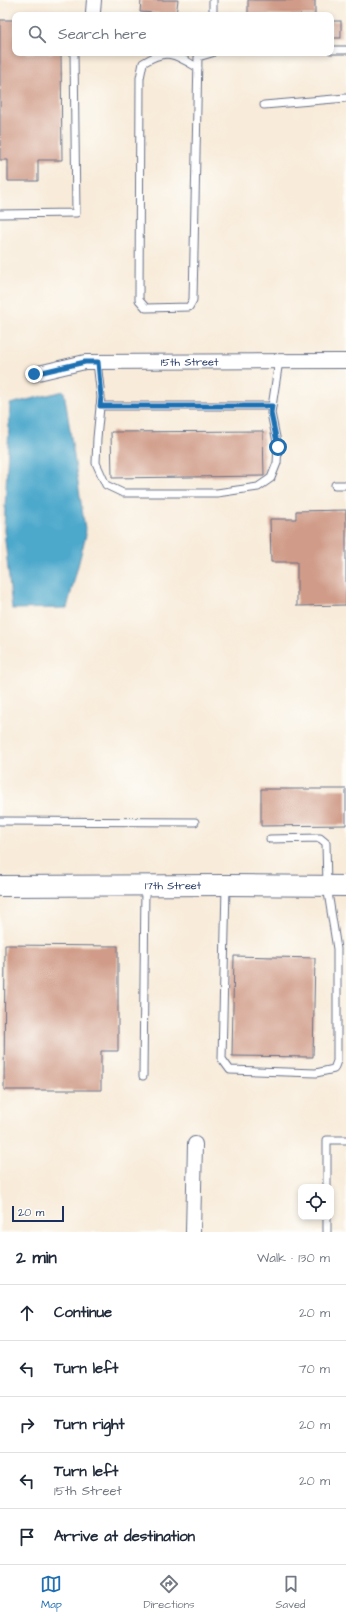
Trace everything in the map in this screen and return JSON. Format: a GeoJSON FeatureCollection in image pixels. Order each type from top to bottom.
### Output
{"type":"FeatureCollection","features":[{"type":"Feature","properties":{"kind":"main road","name":"17th Street"},"geometry":{"type":"LineString","coordinates":[[0,886],[336,886]]}},
{"type":"Feature","properties":{"kind":"street","name":"15th Street"},"geometry":{"type":"LineString","coordinates":[[34,374],[85,362],[346,360]]}},
{"type":"Feature","properties":{"kind":"street"},"geometry":{"type":"LineString","coordinates":[[193,1232],[195,1144]]}},
{"type":"Feature","properties":{"kind":"lane"},"geometry":{"type":"LineString","coordinates":[[213,0],[213,12]]}},
{"type":"Feature","properties":{"kind":"lane"},"geometry":{"type":"LineString","coordinates":[[334,50],[346,50]]}},
{"type":"Feature","properties":{"kind":"lane"},"geometry":{"type":"LineString","coordinates":[[0,214],[76,213],[74,56]]}},
{"type":"Feature","properties":{"kind":"lane"},"geometry":{"type":"LineString","coordinates":[[154,56],[143,63],[140,78],[139,300],[146,308],[189,307],[193,300],[198,57],[202,56]]}},
{"type":"Feature","properties":{"kind":"lane"},"geometry":{"type":"LineString","coordinates":[[174,56],[182,58],[198,68]]}},
{"type":"Feature","properties":{"kind":"lane"},"geometry":{"type":"LineString","coordinates":[[264,105],[346,98]]}},
{"type":"Feature","properties":{"kind":"lane"},"geometry":{"type":"LineString","coordinates":[[98,362],[101,397],[96,463],[106,485],[122,493],[217,493],[258,487],[271,478],[277,463],[278,447],[271,413],[279,361]]}},
{"type":"Feature","properties":{"kind":"lane"},"geometry":{"type":"LineString","coordinates":[[100,406],[272,406]]}},
{"type":"Feature","properties":{"kind":"lane"},"geometry":{"type":"LineString","coordinates":[[335,485],[346,485]]}},
{"type":"Feature","properties":{"kind":"lane"},"geometry":{"type":"LineString","coordinates":[[0,821],[195,822]]}},
{"type":"Feature","properties":{"kind":"lane"},"geometry":{"type":"LineString","coordinates":[[226,885],[222,1059],[230,1070],[316,1073],[334,1069],[337,1061],[336,886],[326,843],[320,838],[270,839]]}},
{"type":"Feature","properties":{"kind":"lane"},"geometry":{"type":"LineString","coordinates":[[143,1076],[145,885]]}},
{"type":"Feature","properties":{"kind":"lane"},"geometry":{"type":"LineString","coordinates":[[327,1184],[327,1140],[346,1140]]}},
{"type":"Feature","properties":{"kind":"lane"},"geometry":{"type":"LineString","coordinates":[[327,1220],[327,1232]]}},
{"type":"Feature","properties":{"kind":"water"},"geometry":{"type":"Polygon","coordinates":[[[64,391],[86,535],[67,608],[12,609],[4,530],[10,404],[64,391]]]}},
{"type":"Feature","properties":{"kind":"building"},"geometry":{"type":"Polygon","coordinates":[[[141,0],[178,0],[176,12],[140,12],[141,0]]]}},
{"type":"Feature","properties":{"kind":"building"},"geometry":{"type":"Polygon","coordinates":[[[248,0],[315,0],[315,12],[248,12],[248,0]]]}},
{"type":"Feature","properties":{"kind":"building"},"geometry":{"type":"Polygon","coordinates":[[[0,20],[12,20],[12,56],[61,56],[62,160],[38,160],[38,181],[8,181],[8,160],[0,160],[0,20]]]}},
{"type":"Feature","properties":{"kind":"building"},"geometry":{"type":"Polygon","coordinates":[[[334,21],[341,21],[341,38],[334,38],[334,21]]]}},
{"type":"Feature","properties":{"kind":"building"},"geometry":{"type":"Polygon","coordinates":[[[263,431],[264,476],[112,478],[111,432],[263,431]]]}},
{"type":"Feature","properties":{"kind":"building"},"geometry":{"type":"Polygon","coordinates":[[[346,510],[346,605],[297,606],[297,562],[271,562],[270,519],[296,519],[296,511],[346,510]]]}},
{"type":"Feature","properties":{"kind":"building"},"geometry":{"type":"Polygon","coordinates":[[[261,789],[346,789],[346,825],[261,826],[261,789]]]}},
{"type":"Feature","properties":{"kind":"building"},"geometry":{"type":"Polygon","coordinates":[[[5,945],[118,946],[118,1051],[101,1051],[101,1090],[4,1090],[5,945]]]}},
{"type":"Feature","properties":{"kind":"building"},"geometry":{"type":"Polygon","coordinates":[[[234,956],[315,958],[313,1057],[232,1056],[234,956]]]}},
{"type":"Feature","properties":{"kind":"route"},"geometry":{"type":"LineString","coordinates":[[34,374],[85,362],[98,362],[101,397],[100,406],[272,406],[271,413],[278,447]]}}]}
